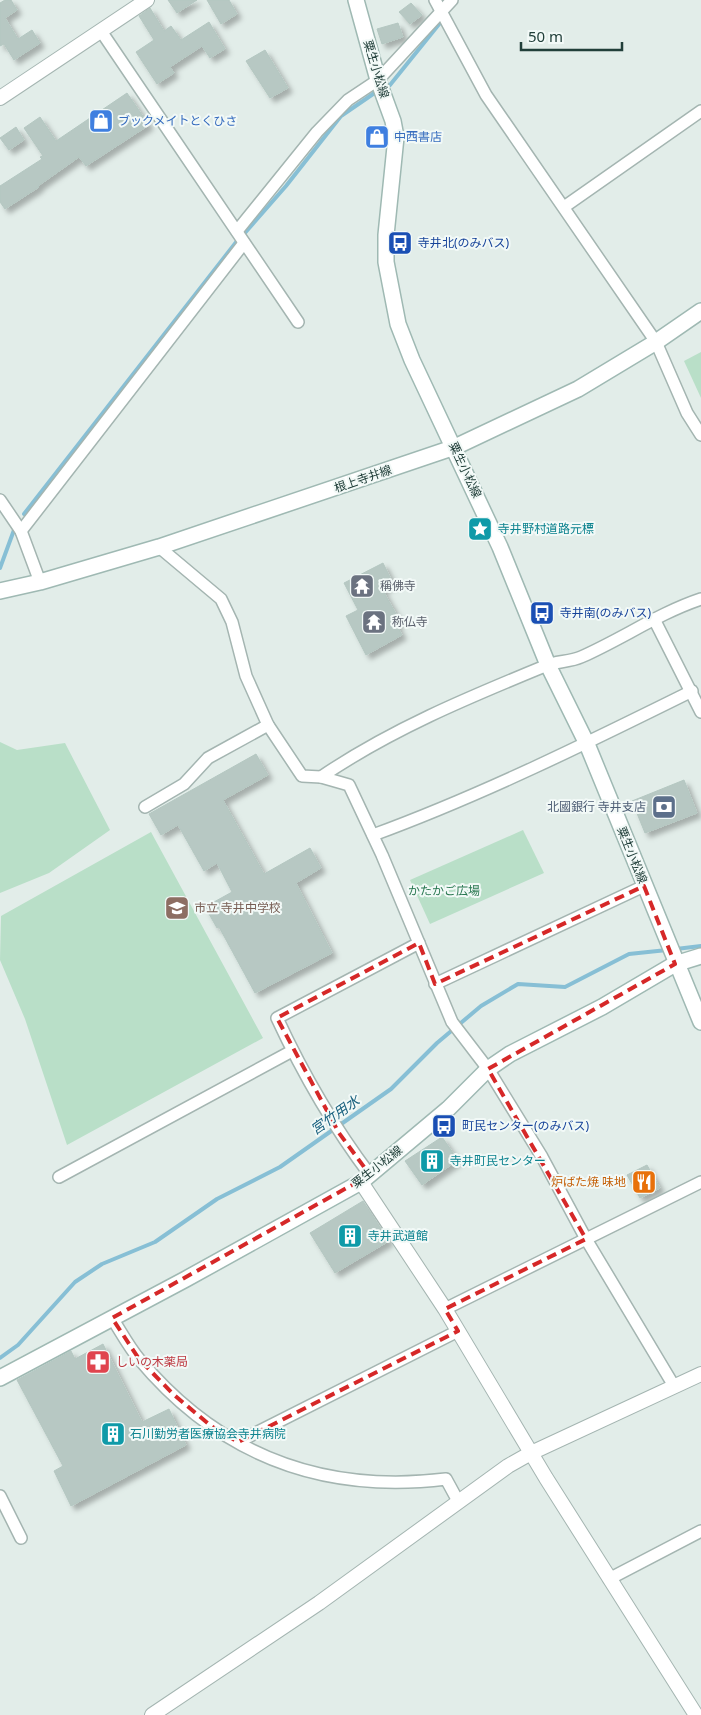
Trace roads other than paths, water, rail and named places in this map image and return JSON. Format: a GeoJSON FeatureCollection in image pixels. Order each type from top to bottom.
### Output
{"type":"FeatureCollection","features":[{"type":"Feature","properties":{"kind":"main road","name":"粟生小松線"},"geometry":{"type":"LineString","coordinates":[[0,1378],[366,1178],[448,1109],[488,1069],[510,1054],[602,1007],[672,954],[586,744],[548,665],[500,547],[412,360],[398,324],[386,262],[386,235],[396,137],[393,121],[378,80],[356,0]]}},
{"type":"Feature","properties":{"kind":"main road","name":"根上寺井線"},"geometry":{"type":"LineString","coordinates":[[1,591],[40,582],[158,547],[455,448],[578,389],[656,342],[701,311]]}},
{"type":"Feature","properties":{"kind":"main road"},"geometry":{"type":"LineString","coordinates":[[701,956],[672,954],[701,1022]]}},
{"type":"Feature","properties":{"kind":"street"},"geometry":{"type":"LineString","coordinates":[[0,98],[147,0]]}},
{"type":"Feature","properties":{"kind":"street"},"geometry":{"type":"LineString","coordinates":[[434,0],[443,13],[486,95],[656,342],[688,413],[701,435]]}},
{"type":"Feature","properties":{"kind":"street"},"geometry":{"type":"LineString","coordinates":[[237,231],[317,132],[348,100],[378,80],[443,13],[452,0]]}},
{"type":"Feature","properties":{"kind":"street"},"geometry":{"type":"LineString","coordinates":[[101,31],[298,322]]}},
{"type":"Feature","properties":{"kind":"street"},"geometry":{"type":"LineString","coordinates":[[564,207],[701,111]]}},
{"type":"Feature","properties":{"kind":"street"},"geometry":{"type":"LineString","coordinates":[[20,531],[244,243]]}},
{"type":"Feature","properties":{"kind":"street"},"geometry":{"type":"LineString","coordinates":[[0,500],[20,531],[40,582]]}},
{"type":"Feature","properties":{"kind":"street"},"geometry":{"type":"LineString","coordinates":[[158,547],[221,599],[232,622],[246,676],[268,725],[302,776],[321,777],[349,785],[373,835],[452,1022],[488,1069],[542,1157],[586,1239],[674,1386]]}},
{"type":"Feature","properties":{"kind":"street"},"geometry":{"type":"LineString","coordinates":[[321,777],[359,751],[414,722],[548,665],[580,657],[654,619],[701,599]]}},
{"type":"Feature","properties":{"kind":"street"},"geometry":{"type":"LineString","coordinates":[[654,619],[701,712]]}},
{"type":"Feature","properties":{"kind":"street"},"geometry":{"type":"LineString","coordinates":[[373,835],[424,816],[586,744],[692,691]]}},
{"type":"Feature","properties":{"kind":"street"},"geometry":{"type":"LineString","coordinates":[[145,807],[184,784],[208,758],[268,725]]}},
{"type":"Feature","properties":{"kind":"street"},"geometry":{"type":"LineString","coordinates":[[436,984],[644,886]]}},
{"type":"Feature","properties":{"kind":"street"},"geometry":{"type":"LineString","coordinates":[[419,943],[277,1018],[292,1051],[338,1133],[531,1453],[696,1715]]}},
{"type":"Feature","properties":{"kind":"street"},"geometry":{"type":"LineString","coordinates":[[59,1177],[292,1051]]}},
{"type":"Feature","properties":{"kind":"street"},"geometry":{"type":"LineString","coordinates":[[445,1309],[701,1182]]}},
{"type":"Feature","properties":{"kind":"street"},"geometry":{"type":"LineString","coordinates":[[112,1318],[139,1359],[173,1394],[211,1426],[238,1442],[295,1469],[358,1482],[408,1483],[446,1479],[458,1501]]}},
{"type":"Feature","properties":{"kind":"street"},"geometry":{"type":"LineString","coordinates":[[238,1442],[458,1331]]}},
{"type":"Feature","properties":{"kind":"street"},"geometry":{"type":"LineString","coordinates":[[152,1715],[319,1603],[425,1528],[458,1501],[531,1453],[701,1374]]}},
{"type":"Feature","properties":{"kind":"street"},"geometry":{"type":"LineString","coordinates":[[0,1496],[21,1538]]}},
{"type":"Feature","properties":{"kind":"street"},"geometry":{"type":"LineString","coordinates":[[609,1579],[701,1531]]}},
{"type":"Feature","properties":{"kind":"waterway"},"geometry":{"type":"LineString","coordinates":[[390,85],[440,23]]}},
{"type":"Feature","properties":{"kind":"waterway"},"geometry":{"type":"LineString","coordinates":[[244,234],[286,186],[341,116],[376,92]]}},
{"type":"Feature","properties":{"kind":"waterway"},"geometry":{"type":"LineString","coordinates":[[24,514],[237,241]]}},
{"type":"Feature","properties":{"kind":"waterway"},"geometry":{"type":"LineString","coordinates":[[0,568],[14,530]]}},
{"type":"Feature","properties":{"kind":"waterway","name":"宮竹用水"},"geometry":{"type":"LineString","coordinates":[[676,949],[701,946]]}},
{"type":"Feature","properties":{"kind":"waterway","name":"宮竹用水"},"geometry":{"type":"LineString","coordinates":[[0,1358],[18,1345],[75,1282],[102,1264],[155,1242],[217,1199],[280,1167],[391,1089],[437,1043],[481,1006],[518,984],[565,987],[629,954],[667,950]]}},
{"type":"Feature","properties":{"kind":"place","name":"ブックメイトとくひさ"},"geometry":{"type":"Point","coordinates":[101,121]}},
{"type":"Feature","properties":{"kind":"place","name":"中西書店"},"geometry":{"type":"Point","coordinates":[377,137]}},
{"type":"Feature","properties":{"kind":"place","name":"寺井北(のみバス)"},"geometry":{"type":"Point","coordinates":[400,243]}},
{"type":"Feature","properties":{"kind":"place","name":"寺井野村道路元標"},"geometry":{"type":"Point","coordinates":[480,529]}},
{"type":"Feature","properties":{"kind":"place","name":"稱佛寺"},"geometry":{"type":"Point","coordinates":[362,586]}},
{"type":"Feature","properties":{"kind":"place","name":"寺井南(のみバス)"},"geometry":{"type":"Point","coordinates":[542,613]}},
{"type":"Feature","properties":{"kind":"place","name":"称仏寺"},"geometry":{"type":"Point","coordinates":[374,622]}},
{"type":"Feature","properties":{"kind":"place","name":"北國銀行 寺井支店"},"geometry":{"type":"Point","coordinates":[664,807]}},
{"type":"Feature","properties":{"kind":"place","name":"市立 寺井中学校"},"geometry":{"type":"Point","coordinates":[177,908]}},
{"type":"Feature","properties":{"kind":"place","name":"町民センター(のみバス)"},"geometry":{"type":"Point","coordinates":[444,1126]}},
{"type":"Feature","properties":{"kind":"place","name":"寺井町民センター"},"geometry":{"type":"Point","coordinates":[432,1161]}},
{"type":"Feature","properties":{"kind":"place","name":"炉ばた焼 味地"},"geometry":{"type":"Point","coordinates":[644,1182]}},
{"type":"Feature","properties":{"kind":"place","name":"寺井武道館"},"geometry":{"type":"Point","coordinates":[350,1236]}},
{"type":"Feature","properties":{"kind":"place","name":"しいの木薬局"},"geometry":{"type":"Point","coordinates":[98,1362]}},
{"type":"Feature","properties":{"kind":"place","name":"石川勤労者医療協会寺井病院"},"geometry":{"type":"Point","coordinates":[113,1434]}},
{"type":"Feature","properties":{"kind":"park label","name":"かたかご広場"},"geometry":{"type":"Point","coordinates":[444,891]}}]}
